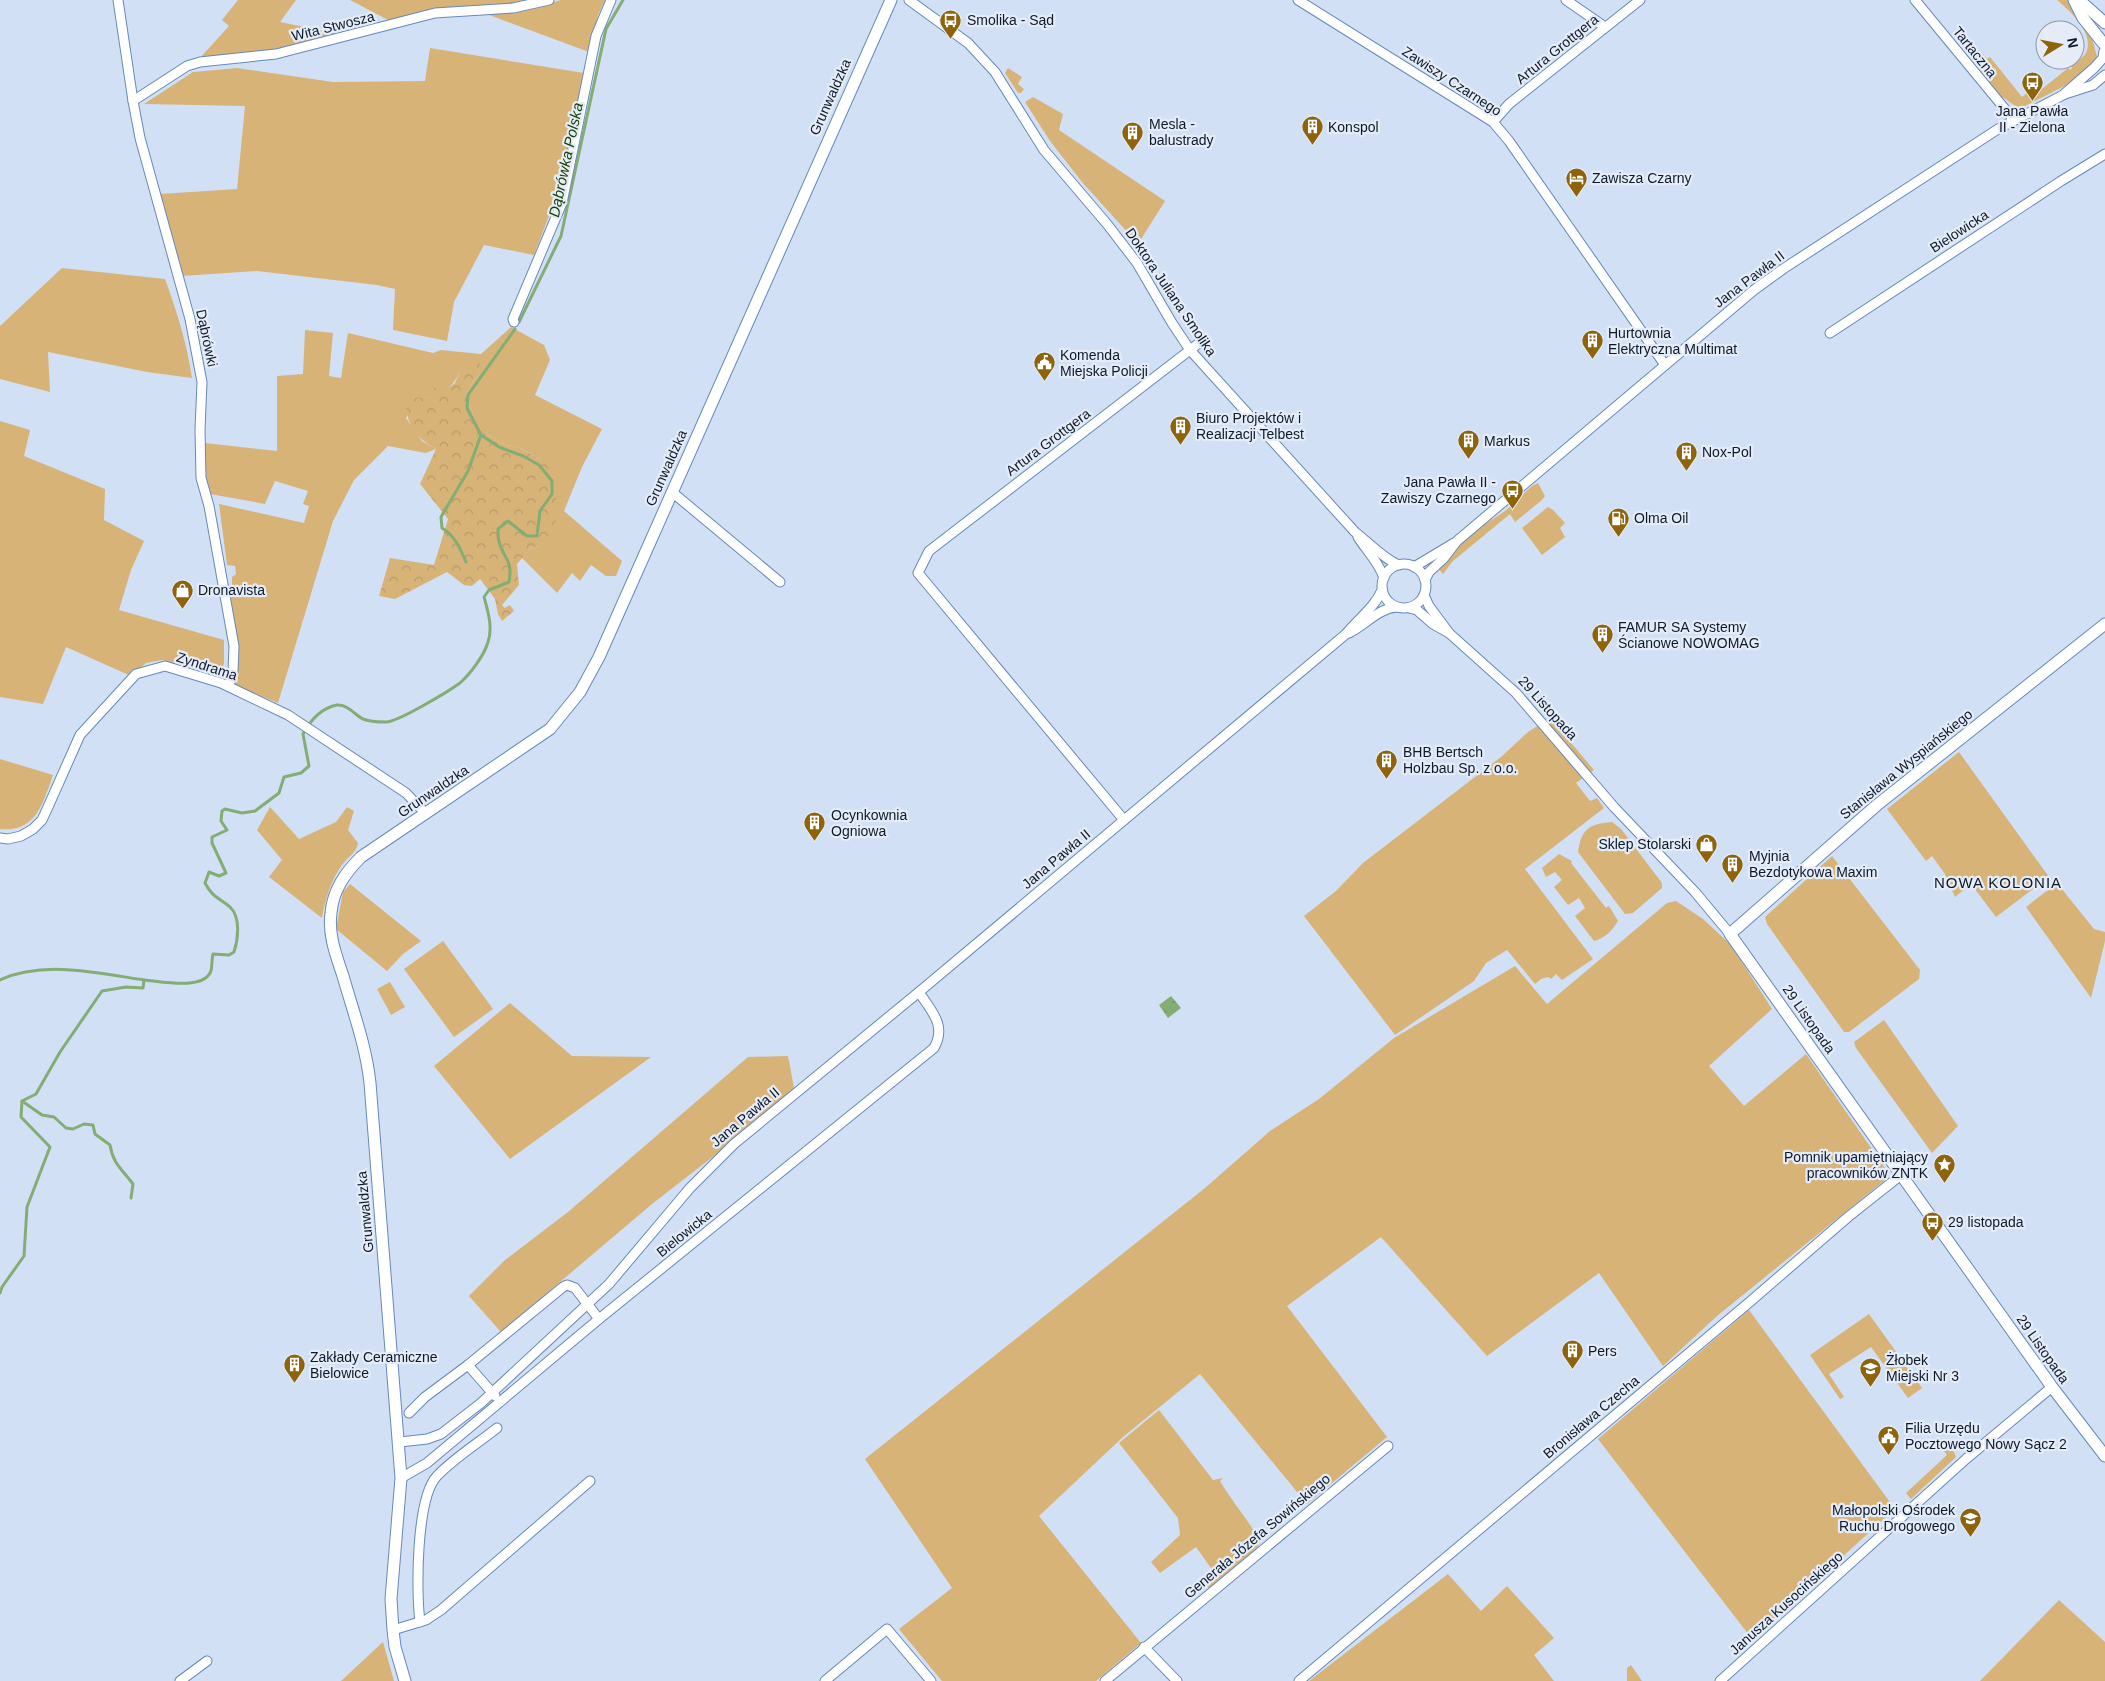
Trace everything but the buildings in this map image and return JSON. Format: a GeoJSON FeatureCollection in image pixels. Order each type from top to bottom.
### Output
{"type":"FeatureCollection","features":[{"type":"Feature","properties":{"kind":"street","name":"Dąbrówki"},"geometry":{"type":"LineString","coordinates":[[118,0],[140,138],[190,319],[202,382],[201,478],[212,526],[234,646],[233,671],[229,686]]}},
{"type":"Feature","properties":{"kind":"street","name":"Wita Stwosza"},"geometry":{"type":"LineString","coordinates":[[133,101],[187,66],[200,62],[276,54],[435,14],[513,8],[549,0]]}},
{"type":"Feature","properties":{"kind":"street"},"geometry":{"type":"LineString","coordinates":[[514,322],[513,319],[562,203],[596,36],[611,0]]}},
{"type":"Feature","properties":{"kind":"street","name":"Grunwaldzka"},"geometry":{"type":"LineString","coordinates":[[405,1681],[395,1647],[391,1599],[402,1478],[400,1442],[367,1060],[331,937],[330,914],[336,892],[349,868],[361,857],[550,729],[580,692],[596,664],[890,0]]}},
{"type":"Feature","properties":{"kind":"street","name":"Doktora Juliana Smolika"},"geometry":{"type":"LineString","coordinates":[[910,0],[968,43],[995,72],[1044,150],[1108,224],[1137,264],[1190,350],[1355,532],[1380,568],[1384,578]]}},
{"type":"Feature","properties":{"kind":"street","name":"Zawiszy Czarnego"},"geometry":{"type":"LineString","coordinates":[[1298,0],[1493,122],[1509,141],[1665,365]]}},
{"type":"Feature","properties":{"kind":"street"},"geometry":{"type":"LineString","coordinates":[[1566,0],[1604,27]]}},
{"type":"Feature","properties":{"kind":"street","name":"Artura Grottgera"},"geometry":{"type":"LineString","coordinates":[[1493,122],[1509,104],[1640,0]]}},
{"type":"Feature","properties":{"kind":"street","name":"Tartaczna"},"geometry":{"type":"LineString","coordinates":[[1916,0],[2014,120]]}},
{"type":"Feature","properties":{"kind":"street"},"geometry":{"type":"LineString","coordinates":[[2074,0],[2083,18],[2104,46]]}},
{"type":"Feature","properties":{"kind":"street"},"geometry":{"type":"LineString","coordinates":[[2079,0],[2105,23]]}},
{"type":"Feature","properties":{"kind":"street","name":"Jana Pawła II"},"geometry":{"type":"LineString","coordinates":[[2063,95],[2098,65],[2103,58],[2104,46]]}},
{"type":"Feature","properties":{"kind":"street","name":"Jana Pawła II"},"geometry":{"type":"LineString","coordinates":[[1414,567],[1457,542],[1767,280],[2014,120],[2063,95],[2093,85],[2105,75]]}},
{"type":"Feature","properties":{"kind":"street","name":"Bielowicka"},"geometry":{"type":"LineString","coordinates":[[1830,333],[2105,154]]}},
{"type":"Feature","properties":{"kind":"street","name":"Artura Grottgera"},"geometry":{"type":"LineString","coordinates":[[1124,820],[918,573],[929,551],[1203,340]]}},
{"type":"Feature","properties":{"kind":"street"},"geometry":{"type":"LineString","coordinates":[[672,492],[780,582]]}},
{"type":"Feature","properties":{"kind":"street","name":"Doktora Juliana Smolika"},"geometry":{"type":"LineString","coordinates":[[1355,532],[1375,547],[1389,561],[1398,565]]}},
{"type":"Feature","properties":{"kind":"street","name":"Jana Pawła II"},"geometry":{"type":"LineString","coordinates":[[1425,580],[1432,568],[1444,558],[1457,542]]}},
{"type":"Feature","properties":{"kind":"street"},"geometry":{"type":"LineString","coordinates":[[1398,565],[1414,567],[1423,575],[1425,580],[1424,595],[1416,604],[1408,608],[1396,607],[1386,599],[1382,590],[1384,578],[1391,568],[1398,565]]}},
{"type":"Feature","properties":{"kind":"street","name":"Jana Pawła II"},"geometry":{"type":"LineString","coordinates":[[400,1442],[427,1440],[441,1434],[492,1392],[588,1305],[627,1263],[716,1159],[1346,634],[1357,620],[1378,600],[1382,590]]}},
{"type":"Feature","properties":{"kind":"street","name":"29 Listopada"},"geometry":{"type":"LineString","coordinates":[[1424,595],[1429,606],[1449,633],[1516,693],[1614,807],[1707,905],[1730,934],[2052,1387],[2105,1456]]}},
{"type":"Feature","properties":{"kind":"street","name":"Jana Pawła II"},"geometry":{"type":"LineString","coordinates":[[1346,634],[1359,628],[1382,610],[1396,607]]}},
{"type":"Feature","properties":{"kind":"street","name":"29 Listopada"},"geometry":{"type":"LineString","coordinates":[[1408,608],[1417,610],[1433,624],[1449,633]]}},
{"type":"Feature","properties":{"kind":"street","name":"Stanisława Wyspiańskiego"},"geometry":{"type":"LineString","coordinates":[[1730,934],[1878,805],[2105,624]]}},
{"type":"Feature","properties":{"kind":"street","name":"Zyndrama"},"geometry":{"type":"LineString","coordinates":[[0,838],[8,839],[21,836],[33,829],[42,820],[80,735],[136,674],[165,666],[229,686],[283,712],[406,793],[426,814]]}},
{"type":"Feature","properties":{"kind":"street","name":"Bielowicka"},"geometry":{"type":"LineString","coordinates":[[402,1478],[427,1463],[599,1319],[934,1048],[939,1034],[938,1023],[929,1006],[918,992]]}},
{"type":"Feature","properties":{"kind":"street","name":"Bronisława Czecha"},"geometry":{"type":"LineString","coordinates":[[1299,1681],[1848,1217],[1901,1175]]}},
{"type":"Feature","properties":{"kind":"street"},"geometry":{"type":"LineString","coordinates":[[409,1413],[425,1397],[468,1365],[567,1285],[575,1288],[599,1319]]}},
{"type":"Feature","properties":{"kind":"street"},"geometry":{"type":"LineString","coordinates":[[468,1365],[492,1392],[499,1403]]}},
{"type":"Feature","properties":{"kind":"street","name":"Janusza Kusocińskiego"},"geometry":{"type":"LineString","coordinates":[[1720,1681],[1966,1459],[2052,1387]]}},
{"type":"Feature","properties":{"kind":"street"},"geometry":{"type":"LineString","coordinates":[[420,1622],[417,1598],[423,1511],[428,1489],[437,1476],[497,1428]]}},
{"type":"Feature","properties":{"kind":"street","name":"Generała Józefa Sowińskiego"},"geometry":{"type":"LineString","coordinates":[[1105,1681],[1388,1446]]}},
{"type":"Feature","properties":{"kind":"street"},"geometry":{"type":"LineString","coordinates":[[393,1630],[420,1622],[441,1610],[590,1481]]}},
{"type":"Feature","properties":{"kind":"street"},"geometry":{"type":"LineString","coordinates":[[826,1681],[887,1629],[931,1681]]}},
{"type":"Feature","properties":{"kind":"street"},"geometry":{"type":"LineString","coordinates":[[1144,1647],[1177,1681]]}},
{"type":"Feature","properties":{"kind":"street"},"geometry":{"type":"LineString","coordinates":[[180,1681],[207,1661]]}},
{"type":"Feature","properties":{"kind":"green space"},"geometry":{"type":"Polygon","coordinates":[[[238,0],[296,0],[280,22],[340,34],[270,50],[199,59],[229,26],[222,20],[238,0]]]}},
{"type":"Feature","properties":{"kind":"green space"},"geometry":{"type":"Polygon","coordinates":[[[350,0],[527,0],[517,3],[454,7],[392,22],[350,0]]]}},
{"type":"Feature","properties":{"kind":"green space"},"geometry":{"type":"Polygon","coordinates":[[[561,0],[605,0],[598,15],[589,52],[484,13],[530,9],[561,0]]]}},
{"type":"Feature","properties":{"kind":"green space"},"geometry":{"type":"Polygon","coordinates":[[[2057,0],[2068,0],[2083,20],[2077,20],[2057,0]]]}},
{"type":"Feature","properties":{"kind":"green space"},"geometry":{"type":"Polygon","coordinates":[[[2085,23],[2090,30],[2100,68],[2021,108],[1997,96],[1979,71],[1978,56],[1981,52],[1987,59],[1990,57],[2022,97],[2036,86],[2042,89],[2066,70],[2085,70],[2087,38],[2085,23]]]}},
{"type":"Feature","properties":{"kind":"green space"},"geometry":{"type":"Polygon","coordinates":[[[430,48],[584,73],[565,174],[534,255],[484,245],[454,302],[447,341],[393,330],[395,289],[377,285],[257,271],[182,276],[160,194],[237,189],[245,106],[144,104],[193,72],[237,68],[333,82],[425,81],[430,48]]]}},
{"type":"Feature","properties":{"kind":"green space"},"geometry":{"type":"Polygon","coordinates":[[[1008,68],[1022,77],[1018,84],[1024,89],[1021,93],[1018,93],[1005,73],[1008,68]]]}},
{"type":"Feature","properties":{"kind":"green space"},"geometry":{"type":"Polygon","coordinates":[[[1033,97],[1063,114],[1059,130],[1165,201],[1138,244],[1082,182],[1050,141],[1025,102],[1033,97]]]}},
{"type":"Feature","properties":{"kind":"green space"},"geometry":{"type":"Polygon","coordinates":[[[62,268],[165,279],[181,328],[192,378],[147,372],[48,352],[50,392],[0,379],[0,326],[62,268]]]}},
{"type":"Feature","properties":{"kind":"green space"},"geometry":{"type":"Polygon","coordinates":[[[511,327],[544,345],[550,360],[535,395],[602,429],[582,467],[564,511],[622,561],[616,576],[606,576],[591,565],[580,581],[572,573],[557,593],[522,558],[530,549],[539,546],[540,459],[518,447],[506,445],[478,429],[466,393],[479,372],[460,371],[448,389],[437,395],[416,399],[406,418],[422,441],[436,449],[426,453],[388,446],[354,480],[333,521],[278,703],[234,685],[239,655],[228,585],[232,585],[232,577],[236,574],[235,566],[227,565],[219,504],[304,523],[309,506],[303,504],[308,491],[275,481],[265,504],[210,494],[205,475],[205,443],[277,451],[277,376],[303,374],[305,330],[333,333],[329,376],[341,378],[348,333],[433,353],[441,350],[481,354],[511,327]]]}},
{"type":"Feature","properties":{"kind":"green space"},"geometry":{"type":"Polygon","coordinates":[[[481,354],[479,372],[466,393],[478,429],[506,445],[518,447],[547,463],[555,491],[557,509],[552,538],[530,549],[517,564],[519,585],[502,605],[505,608],[510,605],[514,611],[502,621],[498,614],[495,599],[480,579],[472,586],[464,585],[447,572],[395,599],[379,596],[390,558],[434,565],[448,519],[420,484],[436,449],[423,441],[414,431],[408,419],[406,404],[416,398],[430,397],[436,385],[447,389],[455,383],[460,371],[481,354]]]}},
{"type":"Feature","properties":{"kind":"green space"},"geometry":{"type":"Polygon","coordinates":[[[0,421],[30,430],[24,456],[105,489],[104,520],[144,541],[131,570],[119,610],[224,640],[224,663],[220,677],[162,660],[146,663],[131,676],[66,647],[43,704],[0,697],[0,421]]]}},
{"type":"Feature","properties":{"kind":"green space"},"geometry":{"type":"Polygon","coordinates":[[[1538,483],[1545,496],[1542,500],[1515,522],[1510,514],[1453,561],[1443,574],[1436,566],[1478,529],[1505,511],[1532,486],[1538,483]]]}},
{"type":"Feature","properties":{"kind":"green space"},"geometry":{"type":"Polygon","coordinates":[[[1548,507],[1565,523],[1560,528],[1565,537],[1542,555],[1522,528],[1548,507]]]}},
{"type":"Feature","properties":{"kind":"green space"},"geometry":{"type":"Polygon","coordinates":[[[1550,718],[1594,770],[1576,783],[1590,801],[1597,798],[1604,808],[1525,869],[1593,959],[1562,980],[1556,974],[1551,979],[1548,977],[1541,979],[1535,984],[1507,950],[1486,963],[1474,981],[1395,1035],[1304,916],[1336,891],[1363,863],[1501,757],[1528,732],[1550,718]]]}},
{"type":"Feature","properties":{"kind":"green space"},"geometry":{"type":"Polygon","coordinates":[[[1959,752],[2049,877],[1996,917],[1971,884],[1955,897],[1945,874],[1932,856],[1926,861],[1887,809],[1959,752]]]}},
{"type":"Feature","properties":{"kind":"green space"},"geometry":{"type":"Polygon","coordinates":[[[0,759],[53,775],[46,796],[36,814],[22,826],[12,829],[0,829],[0,759]]]}},
{"type":"Feature","properties":{"kind":"green space"},"geometry":{"type":"Polygon","coordinates":[[[270,807],[299,839],[336,822],[347,807],[354,811],[348,830],[358,843],[354,852],[344,862],[335,877],[327,897],[322,918],[269,877],[282,860],[257,830],[270,807]]]}},
{"type":"Feature","properties":{"kind":"green space"},"geometry":{"type":"Polygon","coordinates":[[[1612,822],[1621,829],[1662,883],[1662,888],[1633,913],[1625,914],[1578,852],[1581,838],[1588,829],[1597,824],[1612,822]]]}},
{"type":"Feature","properties":{"kind":"green space"},"geometry":{"type":"Polygon","coordinates":[[[1559,854],[1572,861],[1571,863],[1606,908],[1609,906],[1618,921],[1611,931],[1602,938],[1594,941],[1575,916],[1585,908],[1579,898],[1568,905],[1554,887],[1562,880],[1555,872],[1546,877],[1542,868],[1559,854]]]}},
{"type":"Feature","properties":{"kind":"green space"},"geometry":{"type":"Polygon","coordinates":[[[1832,856],[1920,970],[1919,979],[1849,1032],[1844,1032],[1767,924],[1765,917],[1832,856]]]}},
{"type":"Feature","properties":{"kind":"green space"},"geometry":{"type":"Polygon","coordinates":[[[2057,883],[2094,929],[2105,932],[2105,941],[2091,998],[2026,907],[2057,883]]]}},
{"type":"Feature","properties":{"kind":"green space"},"geometry":{"type":"Polygon","coordinates":[[[350,884],[421,941],[403,954],[387,971],[336,929],[343,892],[350,884]]]}},
{"type":"Feature","properties":{"kind":"green space"},"geometry":{"type":"Polygon","coordinates":[[[1676,901],[1703,919],[1731,945],[1772,1009],[1709,1066],[1744,1106],[1806,1054],[1885,1168],[1885,1180],[1717,1316],[1663,1366],[1599,1273],[1487,1356],[1381,1237],[1287,1306],[1387,1437],[1307,1504],[1200,1374],[1123,1437],[1039,1516],[1141,1643],[1096,1681],[942,1681],[899,1629],[952,1588],[865,1459],[1205,1188],[1270,1131],[1319,1099],[1394,1038],[1515,966],[1547,1004],[1667,903],[1676,901]]]}},
{"type":"Feature","properties":{"kind":"green space"},"geometry":{"type":"Polygon","coordinates":[[[443,941],[493,1009],[454,1037],[404,969],[443,941]]]}},
{"type":"Feature","properties":{"kind":"green space"},"geometry":{"type":"Polygon","coordinates":[[[390,982],[405,1007],[391,1015],[377,989],[390,982]]]}},
{"type":"Feature","properties":{"kind":"green space"},"geometry":{"type":"Polygon","coordinates":[[[510,1003],[572,1056],[651,1057],[510,1159],[434,1066],[510,1003]]]}},
{"type":"Feature","properties":{"kind":"green space"},"geometry":{"type":"Polygon","coordinates":[[[1884,1020],[1958,1126],[1932,1153],[1856,1048],[1854,1042],[1884,1020]]]}},
{"type":"Feature","properties":{"kind":"green space"},"geometry":{"type":"Polygon","coordinates":[[[788,1056],[795,1093],[652,1204],[501,1332],[469,1296],[505,1260],[568,1212],[748,1057],[788,1056]]]}},
{"type":"Feature","properties":{"kind":"green space"},"geometry":{"type":"Polygon","coordinates":[[[1749,1310],[1895,1509],[1752,1639],[1598,1439],[1749,1310]]]}},
{"type":"Feature","properties":{"kind":"green space"},"geometry":{"type":"Polygon","coordinates":[[[1869,1314],[1922,1388],[1908,1398],[1871,1347],[1829,1374],[1844,1397],[1840,1399],[1810,1355],[1869,1314]]]}},
{"type":"Feature","properties":{"kind":"green space"},"geometry":{"type":"Polygon","coordinates":[[[1159,1410],[1213,1480],[1223,1478],[1220,1481],[1260,1542],[1255,1553],[1210,1590],[1208,1588],[1211,1568],[1196,1547],[1160,1573],[1151,1562],[1180,1535],[1178,1518],[1119,1443],[1159,1410]]]}},
{"type":"Feature","properties":{"kind":"green space"},"geometry":{"type":"Polygon","coordinates":[[[1950,1449],[1956,1457],[1911,1499],[1906,1493],[1947,1455],[1943,1450],[1950,1449]]]}},
{"type":"Feature","properties":{"kind":"green space"},"geometry":{"type":"Polygon","coordinates":[[[1448,1574],[1481,1611],[1507,1586],[1554,1638],[1534,1655],[1554,1681],[1309,1681],[1448,1574]]]}},
{"type":"Feature","properties":{"kind":"green space"},"geometry":{"type":"Polygon","coordinates":[[[2059,1600],[2105,1642],[2105,1681],[1980,1681],[2059,1600]]]}},
{"type":"Feature","properties":{"kind":"green space"},"geometry":{"type":"Polygon","coordinates":[[[383,1642],[394,1681],[341,1681],[383,1642]]]}},
{"type":"Feature","properties":{"kind":"green space"},"geometry":{"type":"Polygon","coordinates":[[[1631,1665],[1642,1681],[1627,1681],[1627,1668],[1631,1665]]]}},
{"type":"Feature","properties":{"kind":"water"},"geometry":{"type":"Polygon","coordinates":[[[1171,996],[1181,1008],[1168,1018],[1159,1005],[1171,996]]]}},
{"type":"Feature","properties":{"kind":"waterway","name":"Dąbrówka Polska"},"geometry":{"type":"LineString","coordinates":[[519,322],[561,236],[606,29],[623,0]]}},
{"type":"Feature","properties":{"kind":"waterway","name":"Dąbrówka Polska"},"geometry":{"type":"LineString","coordinates":[[0,1293],[2,1287],[24,1256],[27,1207],[50,1147],[21,1117],[22,1101],[36,1094],[60,1052],[102,991],[126,987],[143,988],[144,980],[170,983],[198,981],[210,973],[213,954],[229,955],[234,952],[237,941],[236,917],[230,907],[213,895],[205,883],[209,872],[219,876],[226,873],[212,843],[212,837],[227,830],[221,821],[222,811],[225,809],[242,813],[255,811],[279,793],[284,777],[301,773],[309,766],[303,734],[309,724],[326,709],[341,705],[366,720],[392,721],[423,706],[460,683],[480,659],[488,642],[490,631],[484,597],[489,590],[509,582],[509,564],[499,542],[498,529],[508,521],[527,536],[537,536],[540,511],[552,494],[552,481],[539,465],[523,456],[499,447],[481,435],[467,408],[468,395],[515,329]]}},
{"type":"Feature","properties":{"kind":"waterway"},"geometry":{"type":"LineString","coordinates":[[466,562],[454,539],[442,528],[441,517],[468,471],[481,435]]}},
{"type":"Feature","properties":{"kind":"waterway"},"geometry":{"type":"LineString","coordinates":[[0,980],[17,974],[52,969],[90,972],[144,980]]}},
{"type":"Feature","properties":{"kind":"waterway"},"geometry":{"type":"LineString","coordinates":[[22,1101],[42,1115],[54,1117],[66,1128],[73,1129],[84,1124],[93,1125],[95,1134],[110,1145],[111,1152],[118,1166],[133,1184],[131,1198]]}},
{"type":"Feature","properties":{"kind":"place","name":"Smolika - Sąd"},"geometry":{"type":"Point","coordinates":[951,39]}},
{"type":"Feature","properties":{"kind":"place","name":"Jana Pawła II - Zielona"},"geometry":{"type":"Point","coordinates":[2032,102]}},
{"type":"Feature","properties":{"kind":"place","name":"Konspol"},"geometry":{"type":"Point","coordinates":[1312,146]}},
{"type":"Feature","properties":{"kind":"place","name":"Mesla - balustrady"},"geometry":{"type":"Point","coordinates":[1133,151]}},
{"type":"Feature","properties":{"kind":"place","name":"Zawisza Czarny"},"geometry":{"type":"Point","coordinates":[1576,197]}},
{"type":"Feature","properties":{"kind":"place","name":"Hurtownia Elektryczna Multimat"},"geometry":{"type":"Point","coordinates":[1592,360]}},
{"type":"Feature","properties":{"kind":"place","name":"Komenda Miejska Policji"},"geometry":{"type":"Point","coordinates":[1044,382]}},
{"type":"Feature","properties":{"kind":"place","name":"Biuro Projektów i Realizacji Telbest"},"geometry":{"type":"Point","coordinates":[1180,445]}},
{"type":"Feature","properties":{"kind":"place","name":"Markus"},"geometry":{"type":"Point","coordinates":[1468,460]}},
{"type":"Feature","properties":{"kind":"place","name":"Nox-Pol"},"geometry":{"type":"Point","coordinates":[1686,471]}},
{"type":"Feature","properties":{"kind":"place","name":"Jana Pawła II - Zawiszy Czarnego"},"geometry":{"type":"Point","coordinates":[1512,509]}},
{"type":"Feature","properties":{"kind":"place","name":"Olma Oil"},"geometry":{"type":"Point","coordinates":[1618,537]}},
{"type":"Feature","properties":{"kind":"place","name":"Dronavista"},"geometry":{"type":"Point","coordinates":[182,609]}},
{"type":"Feature","properties":{"kind":"place","name":"FAMUR SA Systemy Ścianowe NOWOMAG"},"geometry":{"type":"Point","coordinates":[1602,654]}},
{"type":"Feature","properties":{"kind":"place","name":"BHB Bertsch Holzbau Sp. z o.o."},"geometry":{"type":"Point","coordinates":[1387,779]}},
{"type":"Feature","properties":{"kind":"place","name":"Ocynkownia Ogniowa"},"geometry":{"type":"Point","coordinates":[815,842]}},
{"type":"Feature","properties":{"kind":"place","name":"Sklep Stolarski"},"geometry":{"type":"Point","coordinates":[1707,863]}},
{"type":"Feature","properties":{"kind":"place","name":"Myjnia Bezdotykowa Maxim"},"geometry":{"type":"Point","coordinates":[1733,883]}},
{"type":"Feature","properties":{"kind":"place","name":"Pomnik upamiętniający pracowników ZNTK"},"geometry":{"type":"Point","coordinates":[1944,1184]}},
{"type":"Feature","properties":{"kind":"place","name":"29 listopada"},"geometry":{"type":"Point","coordinates":[1932,1241]}},
{"type":"Feature","properties":{"kind":"place","name":"Pers"},"geometry":{"type":"Point","coordinates":[1572,1370]}},
{"type":"Feature","properties":{"kind":"place","name":"Zakłady Ceramiczne Bielowice"},"geometry":{"type":"Point","coordinates":[294,1384]}},
{"type":"Feature","properties":{"kind":"place","name":"Żłobek Miejski Nr 3"},"geometry":{"type":"Point","coordinates":[1870,1387]}},
{"type":"Feature","properties":{"kind":"place","name":"Filia Urzędu Pocztowego Nowy Sącz 2"},"geometry":{"type":"Point","coordinates":[1889,1455]}},
{"type":"Feature","properties":{"kind":"place","name":"Małopolski Ośrodek Ruchu Drogowego"},"geometry":{"type":"Point","coordinates":[1971,1537]}},
{"type":"Feature","properties":{"kind":"district","name":"NOWA KOLONIA"},"geometry":{"type":"Point","coordinates":[1998,883]}}]}
